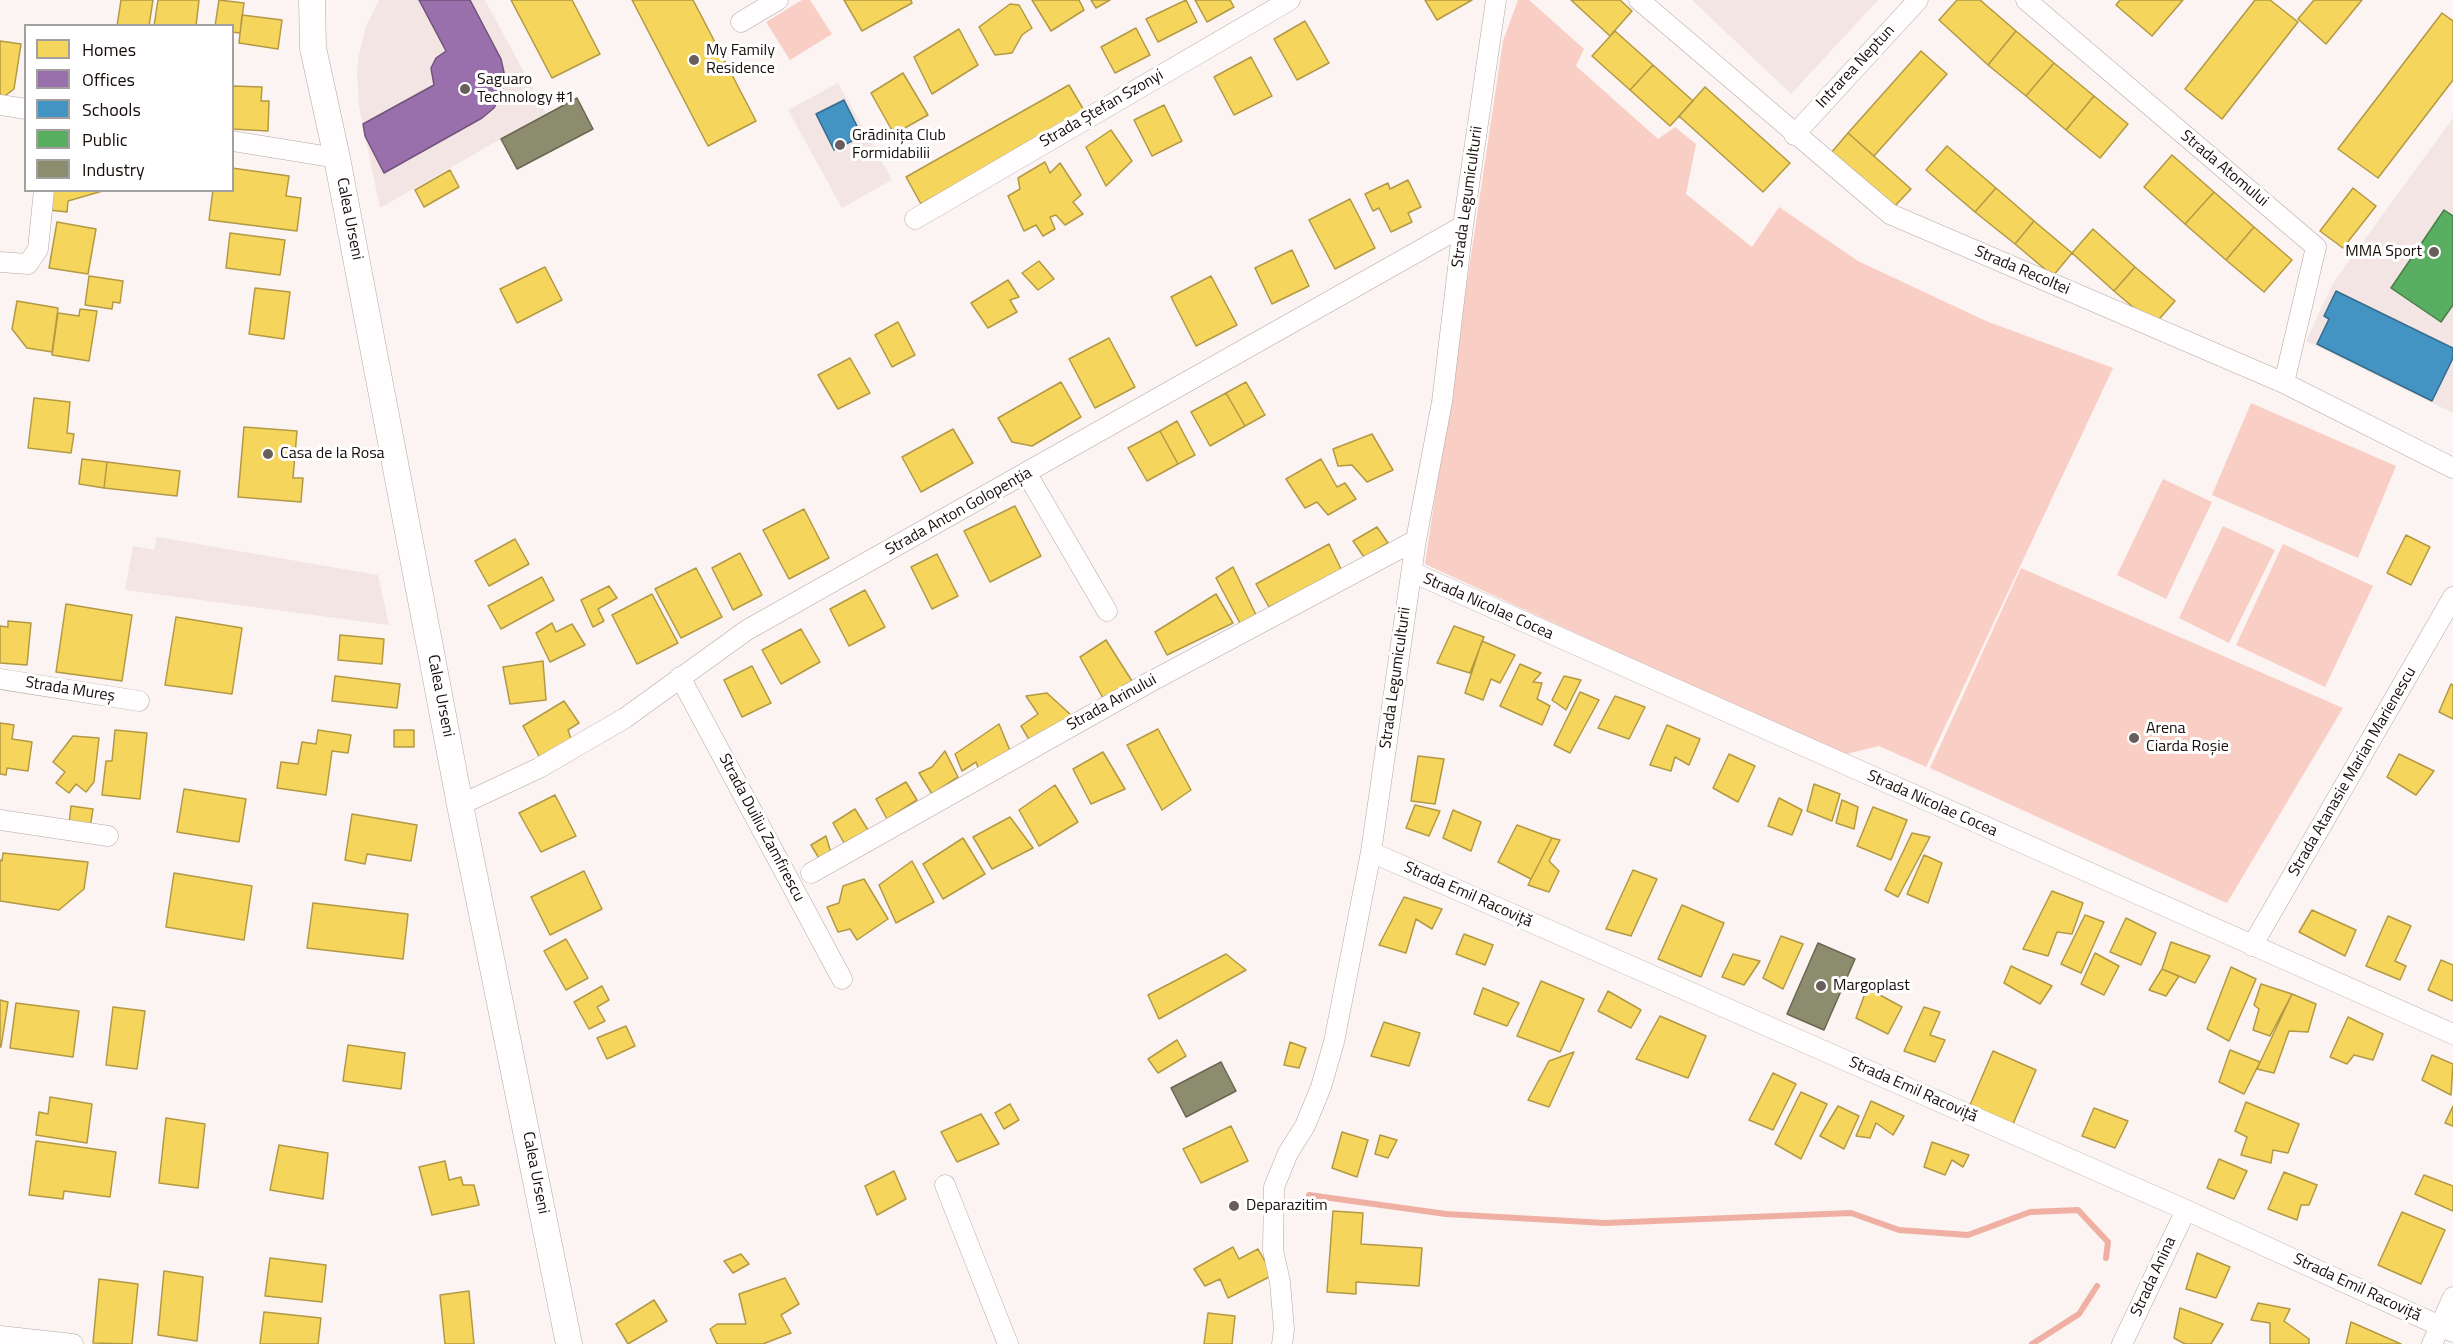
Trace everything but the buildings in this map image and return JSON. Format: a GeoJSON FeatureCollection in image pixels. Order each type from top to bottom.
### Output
{"type":"FeatureCollection","features":[{"type":"Feature","properties":{"kind":"street","name":"Calea Urseni"},"geometry":{"type":"LineString","coordinates":[[312,0],[313,48],[337,158],[460,805],[569,1344]]}},
{"type":"Feature","properties":{"kind":"street","name":"Calea Urseni"},"geometry":{"type":"LineString","coordinates":[[313,48],[326,0]]}},
{"type":"Feature","properties":{"kind":"street"},"geometry":{"type":"LineString","coordinates":[[741,21],[778,0]]}},
{"type":"Feature","properties":{"kind":"street","name":"Strada Ștefan Szonyi"},"geometry":{"type":"LineString","coordinates":[[915,219],[1290,0]]}},
{"type":"Feature","properties":{"kind":"street","name":"Strada Legumiculturii"},"geometry":{"type":"LineString","coordinates":[[1282,1344],[1284,1329],[1280,1282],[1273,1250],[1274,1186],[1288,1153],[1305,1126],[1334,1042],[1371,852],[1416,540],[1442,402],[1463,226],[1496,0]]}},
{"type":"Feature","properties":{"kind":"street","name":"Strada Recoltei"},"geometry":{"type":"LineString","coordinates":[[1639,0],[1794,135],[1890,214],[2284,384],[2453,468]]}},
{"type":"Feature","properties":{"kind":"street","name":"Intrarea Neptun"},"geometry":{"type":"LineString","coordinates":[[1794,135],[1918,0]]}},
{"type":"Feature","properties":{"kind":"street","name":"Strada Atomului"},"geometry":{"type":"LineString","coordinates":[[2026,0],[2316,247],[2284,384]]}},
{"type":"Feature","properties":{"kind":"street"},"geometry":{"type":"LineString","coordinates":[[0,105],[24,109]]}},
{"type":"Feature","properties":{"kind":"street"},"geometry":{"type":"LineString","coordinates":[[234,141],[337,158]]}},
{"type":"Feature","properties":{"kind":"street"},"geometry":{"type":"LineString","coordinates":[[0,262],[28,264],[38,249],[44,192]]}},
{"type":"Feature","properties":{"kind":"street","name":"Strada Anton Golopenția"},"geometry":{"type":"LineString","coordinates":[[460,805],[539,768],[625,718],[680,676],[747,630],[1463,226]]}},
{"type":"Feature","properties":{"kind":"street"},"geometry":{"type":"LineString","coordinates":[[1027,474],[1107,611]]}},
{"type":"Feature","properties":{"kind":"street","name":"Strada Arinului"},"geometry":{"type":"LineString","coordinates":[[811,873],[1150,682],[1416,540]]}},
{"type":"Feature","properties":{"kind":"street","name":"Strada Nicolae Cocea"},"geometry":{"type":"LineString","coordinates":[[1412,572],[2453,1034]]}},
{"type":"Feature","properties":{"kind":"street","name":"Strada Atanasie Marian Marienescu"},"geometry":{"type":"LineString","coordinates":[[2252,946],[2453,597]]}},
{"type":"Feature","properties":{"kind":"street","name":"Strada Duiliu Zamfirescu"},"geometry":{"type":"LineString","coordinates":[[680,676],[842,979]]}},
{"type":"Feature","properties":{"kind":"street","name":"Strada Mureș"},"geometry":{"type":"LineString","coordinates":[[0,679],[140,701]]}},
{"type":"Feature","properties":{"kind":"street"},"geometry":{"type":"LineString","coordinates":[[0,820],[108,836]]}},
{"type":"Feature","properties":{"kind":"street","name":"Strada Emil Racoviță"},"geometry":{"type":"LineString","coordinates":[[1371,852],[2186,1209],[2442,1334]]}},
{"type":"Feature","properties":{"kind":"street"},"geometry":{"type":"LineString","coordinates":[[945,1185],[1008,1344]]}},
{"type":"Feature","properties":{"kind":"street","name":"Strada Anina"},"geometry":{"type":"LineString","coordinates":[[2122,1344],[2186,1209]]}},
{"type":"Feature","properties":{"kind":"street"},"geometry":{"type":"LineString","coordinates":[[2442,1334],[2453,1298]]}},
{"type":"Feature","properties":{"kind":"street"},"geometry":{"type":"LineString","coordinates":[[0,1336],[73,1344]]}},
{"type":"Feature","properties":{"kind":"shaded area"},"geometry":{"type":"Polygon","coordinates":[[[379,0],[485,0],[546,113],[380,208],[359,107],[357,71],[366,26],[379,0]]]}},
{"type":"Feature","properties":{"kind":"shaded area"},"geometry":{"type":"Polygon","coordinates":[[[802,0],[810,0],[832,34],[790,60],[766,22],[802,0]]]}},
{"type":"Feature","properties":{"kind":"shaded area"},"geometry":{"type":"Polygon","coordinates":[[[1518,0],[1529,0],[1584,49],[1576,66],[1658,139],[1675,127],[1696,144],[1686,194],[1752,247],[1779,207],[1858,261],[1986,321],[2113,368],[1926,767],[1879,746],[1842,755],[1425,564],[1503,41],[1518,0]]]}},
{"type":"Feature","properties":{"kind":"shaded area"},"geometry":{"type":"Polygon","coordinates":[[[1692,0],[1878,0],[1791,94],[1692,0]]]}},
{"type":"Feature","properties":{"kind":"shaded area","name":"Grădinița Club Formidabilii"},"geometry":{"type":"Polygon","coordinates":[[[838,83],[892,180],[842,208],[788,110],[838,83]]]}},
{"type":"Feature","properties":{"kind":"shaded area"},"geometry":{"type":"Polygon","coordinates":[[[2453,118],[2453,413],[2306,341],[2333,283],[2453,118]]]}},
{"type":"Feature","properties":{"kind":"shaded area"},"geometry":{"type":"Polygon","coordinates":[[[2251,403],[2396,466],[2358,558],[2212,495],[2251,403]]]}},
{"type":"Feature","properties":{"kind":"shaded area"},"geometry":{"type":"Polygon","coordinates":[[[2163,479],[2212,502],[2166,599],[2117,575],[2163,479]]]}},
{"type":"Feature","properties":{"kind":"shaded area"},"geometry":{"type":"Polygon","coordinates":[[[2223,526],[2275,550],[2229,643],[2179,618],[2223,526]]]}},
{"type":"Feature","properties":{"kind":"shaded area"},"geometry":{"type":"Polygon","coordinates":[[[157,537],[378,575],[389,625],[125,590],[133,546],[154,550],[157,537]]]}},
{"type":"Feature","properties":{"kind":"shaded area"},"geometry":{"type":"Polygon","coordinates":[[[2283,544],[2373,586],[2325,687],[2236,645],[2283,544]]]}},
{"type":"Feature","properties":{"kind":"shaded area","name":"Arena Ciarda Roșie"},"geometry":{"type":"Polygon","coordinates":[[[2021,568],[2343,708],[2227,903],[1930,768],[2021,568]]]}},
{"type":"Feature","properties":{"kind":"waterway"},"geometry":{"type":"LineString","coordinates":[[1309,1195],[1446,1214],[1605,1223],[1851,1213],[1899,1230],[1968,1235],[2030,1212],[2078,1210],[2108,1242],[2106,1258]]}},
{"type":"Feature","properties":{"kind":"waterway"},"geometry":{"type":"LineString","coordinates":[[2032,1344],[2079,1314],[2097,1286]]}},
{"type":"Feature","properties":{"kind":"place","name":"My Family Residence"},"geometry":{"type":"Point","coordinates":[694,60]}},
{"type":"Feature","properties":{"kind":"place","name":"Saguaro Technology #1"},"geometry":{"type":"Point","coordinates":[465,89]}},
{"type":"Feature","properties":{"kind":"place","name":"Grădinița Club Formidabilii"},"geometry":{"type":"Point","coordinates":[840,145]}},
{"type":"Feature","properties":{"kind":"place","name":"MMA Sport"},"geometry":{"type":"Point","coordinates":[2434,252]}},
{"type":"Feature","properties":{"kind":"place","name":"Casa de la Rosa"},"geometry":{"type":"Point","coordinates":[268,454]}},
{"type":"Feature","properties":{"kind":"place","name":"Arena Ciarda Roșie"},"geometry":{"type":"Point","coordinates":[2134,738]}},
{"type":"Feature","properties":{"kind":"place","name":"Margoplast"},"geometry":{"type":"Point","coordinates":[1821,986]}},
{"type":"Feature","properties":{"kind":"place","name":"Deparazitim"},"geometry":{"type":"Point","coordinates":[1234,1206]}}]}
